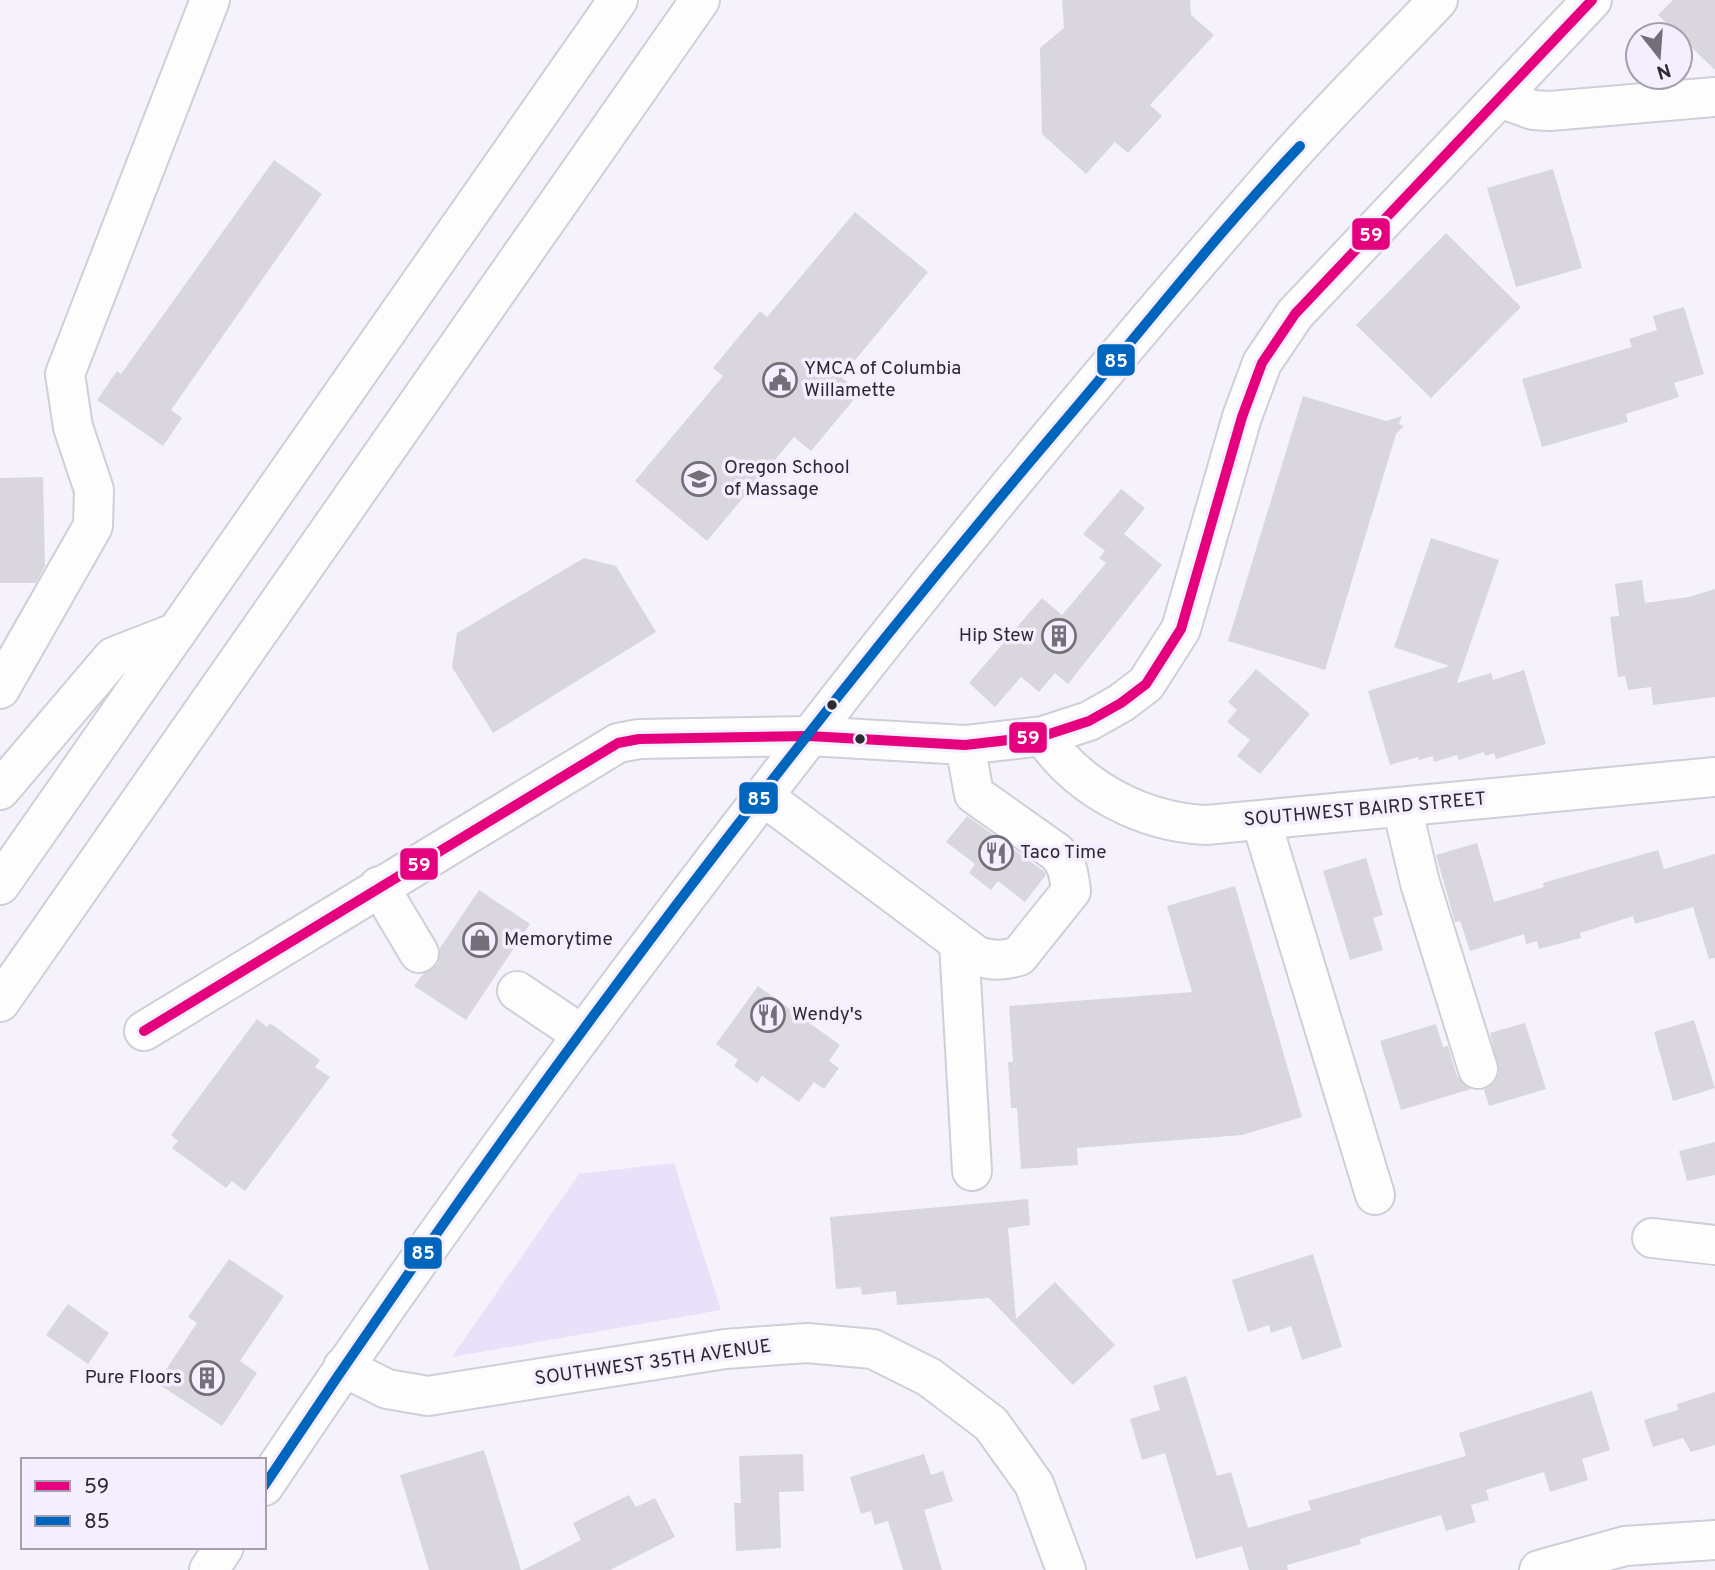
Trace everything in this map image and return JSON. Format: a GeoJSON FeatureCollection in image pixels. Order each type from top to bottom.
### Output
{"type":"FeatureCollection","features":[{"type":"Feature","properties":{"kind":"main road"},"geometry":{"type":"LineString","coordinates":[[0,689],[93,526],[94,490],[73,426],[65,374],[210,0]]}},
{"type":"Feature","properties":{"kind":"main road"},"geometry":{"type":"LineString","coordinates":[[0,885],[618,0]]}},
{"type":"Feature","properties":{"kind":"main road"},"geometry":{"type":"LineString","coordinates":[[0,1002],[700,0]]}},
{"type":"Feature","properties":{"kind":"main road"},"geometry":{"type":"LineString","coordinates":[[266,1483],[343,1367],[581,1034],[809,736],[975,527],[1283,163],[1438,0]]}},
{"type":"Feature","properties":{"kind":"main road"},"geometry":{"type":"LineString","coordinates":[[144,1031],[618,743],[639,739],[809,736],[965,745],[1043,736],[1089,721],[1146,684],[1181,629],[1242,417],[1262,363],[1294,314],[1592,0]]}},
{"type":"Feature","properties":{"kind":"main road"},"geometry":{"type":"LineString","coordinates":[[1500,98],[1533,110],[1550,111],[1715,97]]}},
{"type":"Feature","properties":{"kind":"main road"},"geometry":{"type":"LineString","coordinates":[[0,790],[113,657],[177,632]]}},
{"type":"Feature","properties":{"kind":"main road","name":"SOUTHWEST BAIRD STREET"},"geometry":{"type":"LineString","coordinates":[[1043,736],[1061,762],[1080,778],[1114,799],[1181,824],[1206,825],[1715,777]]}},
{"type":"Feature","properties":{"kind":"main road"},"geometry":{"type":"LineString","coordinates":[[763,796],[968,950],[993,961],[1019,956],[1071,891],[1065,860],[974,794],[965,745]]}},
{"type":"Feature","properties":{"kind":"main road"},"geometry":{"type":"LineString","coordinates":[[1402,807],[1420,883],[1478,1069]]}},
{"type":"Feature","properties":{"kind":"main road"},"geometry":{"type":"LineString","coordinates":[[1261,820],[1375,1195]]}},
{"type":"Feature","properties":{"kind":"main road"},"geometry":{"type":"LineString","coordinates":[[379,886],[419,953]]}},
{"type":"Feature","properties":{"kind":"main road"},"geometry":{"type":"LineString","coordinates":[[968,950],[972,1171]]}},
{"type":"Feature","properties":{"kind":"main road"},"geometry":{"type":"LineString","coordinates":[[517,991],[581,1034]]}},
{"type":"Feature","properties":{"kind":"main road"},"geometry":{"type":"LineString","coordinates":[[1652,1238],[1715,1245]]}},
{"type":"Feature","properties":{"kind":"main road","name":"SOUTHWEST 35TH AVENUE"},"geometry":{"type":"LineString","coordinates":[[343,1367],[387,1389],[428,1396],[725,1349],[807,1343],[873,1349],[929,1377],[991,1424],[1034,1484],[1066,1570]]}},
{"type":"Feature","properties":{"kind":"main road"},"geometry":{"type":"LineString","coordinates":[[1539,1570],[1604,1561],[1645,1542],[1715,1540]]}},
{"type":"Feature","properties":{"kind":"main road"},"geometry":{"type":"LineString","coordinates":[[209,1570],[223,1549]]}},
{"type":"Feature","properties":{"kind":"shaded area"},"geometry":{"type":"Polygon","coordinates":[[[674,1163],[721,1310],[452,1357],[579,1174],[674,1163]]]}},
{"type":"Feature","properties":{"kind":"building"},"geometry":{"type":"Polygon","coordinates":[[[1062,0],[1190,0],[1191,15],[1214,35],[1150,105],[1162,116],[1128,153],[1115,142],[1086,174],[1042,134],[1040,48],[1064,28],[1062,0]]]}},
{"type":"Feature","properties":{"kind":"building"},"geometry":{"type":"Polygon","coordinates":[[[1673,0],[1715,0],[1715,70],[1694,50],[1694,21],[1664,21],[1658,15],[1673,0]]]}},
{"type":"Feature","properties":{"kind":"building"},"geometry":{"type":"Polygon","coordinates":[[[274,160],[322,194],[171,410],[182,418],[163,446],[97,400],[117,371],[121,374],[274,160]]]}},
{"type":"Feature","properties":{"kind":"building"},"geometry":{"type":"Polygon","coordinates":[[[1553,169],[1582,268],[1516,287],[1487,188],[1553,169]]]}},
{"type":"Feature","properties":{"kind":"building"},"geometry":{"type":"Polygon","coordinates":[[[855,212],[928,272],[841,377],[860,392],[811,451],[794,437],[707,541],[635,481],[723,376],[713,368],[760,311],[767,317],[855,212]]]}},
{"type":"Feature","properties":{"kind":"building"},"geometry":{"type":"Polygon","coordinates":[[[1446,233],[1521,307],[1431,398],[1356,325],[1446,233]]]}},
{"type":"Feature","properties":{"kind":"building"},"geometry":{"type":"Polygon","coordinates":[[[1684,307],[1704,374],[1674,383],[1679,397],[1626,414],[1628,422],[1542,447],[1522,379],[1632,347],[1629,339],[1657,330],[1653,316],[1684,307]]]}},
{"type":"Feature","properties":{"kind":"building"},"geometry":{"type":"Polygon","coordinates":[[[1303,396],[1386,421],[1402,416],[1399,424],[1404,426],[1396,434],[1325,670],[1228,641],[1303,396]]]}},
{"type":"Feature","properties":{"kind":"building"},"geometry":{"type":"Polygon","coordinates":[[[43,477],[45,566],[36,583],[0,583],[0,478],[43,477]]]}},
{"type":"Feature","properties":{"kind":"building"},"geometry":{"type":"Polygon","coordinates":[[[1121,489],[1145,508],[1124,534],[1162,565],[1068,684],[1055,673],[1039,692],[1021,677],[995,707],[969,683],[1042,598],[1062,615],[1106,563],[1099,558],[1105,551],[1083,534],[1121,489]]]}},
{"type":"Feature","properties":{"kind":"building"},"geometry":{"type":"Polygon","coordinates":[[[1431,538],[1499,560],[1457,683],[1491,673],[1493,680],[1524,670],[1546,744],[1496,759],[1494,753],[1485,756],[1484,752],[1459,760],[1457,755],[1434,762],[1433,756],[1419,760],[1418,757],[1390,765],[1368,691],[1449,666],[1394,647],[1431,538]]]}},
{"type":"Feature","properties":{"kind":"building"},"geometry":{"type":"Polygon","coordinates":[[[584,558],[616,566],[656,632],[493,733],[452,667],[457,633],[584,558]]]}},
{"type":"Feature","properties":{"kind":"building"},"geometry":{"type":"Polygon","coordinates":[[[1642,580],[1645,603],[1689,597],[1715,589],[1715,697],[1653,705],[1651,687],[1628,690],[1625,676],[1618,677],[1610,617],[1619,616],[1615,584],[1642,580]]]}},
{"type":"Feature","properties":{"kind":"building"},"geometry":{"type":"Polygon","coordinates":[[[1256,669],[1310,714],[1260,774],[1237,756],[1250,740],[1227,722],[1237,710],[1228,702],[1256,669]]]}},
{"type":"Feature","properties":{"kind":"building","name":"Taco Time"},"geometry":{"type":"Polygon","coordinates":[[[967,816],[1045,872],[1046,875],[1025,902],[998,881],[991,890],[969,873],[975,864],[946,842],[967,816]]]}},
{"type":"Feature","properties":{"kind":"building"},"geometry":{"type":"Polygon","coordinates":[[[1477,843],[1494,902],[1544,887],[1543,883],[1658,850],[1664,869],[1715,854],[1715,958],[1709,959],[1693,907],[1635,924],[1633,916],[1580,933],[1581,938],[1539,949],[1537,941],[1526,944],[1524,934],[1470,951],[1460,921],[1455,922],[1436,855],[1477,843]]]}},
{"type":"Feature","properties":{"kind":"building"},"geometry":{"type":"Polygon","coordinates":[[[1366,858],[1383,915],[1373,918],[1383,950],[1350,960],[1323,871],[1366,858]]]}},
{"type":"Feature","properties":{"kind":"building"},"geometry":{"type":"Polygon","coordinates":[[[1235,886],[1302,1117],[1242,1135],[1077,1148],[1078,1165],[1021,1169],[1017,1108],[1011,1108],[1008,1062],[1013,1062],[1009,1006],[1192,992],[1167,906],[1235,886]]]}},
{"type":"Feature","properties":{"kind":"building"},"geometry":{"type":"Polygon","coordinates":[[[479,890],[530,924],[466,1020],[414,986],[423,974],[438,964],[440,948],[479,890]]]}},
{"type":"Feature","properties":{"kind":"building","name":"Wendy's"},"geometry":{"type":"Polygon","coordinates":[[[758,986],[840,1045],[829,1061],[839,1068],[824,1089],[814,1082],[799,1102],[762,1076],[757,1083],[734,1066],[738,1060],[716,1044],[758,986]]]}},
{"type":"Feature","properties":{"kind":"building"},"geometry":{"type":"Polygon","coordinates":[[[257,1019],[267,1027],[270,1023],[320,1060],[315,1067],[330,1077],[245,1191],[232,1181],[226,1188],[172,1148],[178,1141],[171,1135],[257,1019]]]}},
{"type":"Feature","properties":{"kind":"building"},"geometry":{"type":"Polygon","coordinates":[[[1694,1020],[1715,1088],[1673,1101],[1654,1032],[1694,1020]]]}},
{"type":"Feature","properties":{"kind":"building"},"geometry":{"type":"Polygon","coordinates":[[[1525,1023],[1546,1089],[1489,1106],[1484,1090],[1494,1083],[1499,1073],[1490,1033],[1525,1023]]]}},
{"type":"Feature","properties":{"kind":"building"},"geometry":{"type":"Polygon","coordinates":[[[1436,1024],[1443,1047],[1448,1046],[1457,1076],[1471,1089],[1401,1110],[1380,1041],[1436,1024]]]}},
{"type":"Feature","properties":{"kind":"building"},"geometry":{"type":"Polygon","coordinates":[[[1715,1142],[1715,1175],[1687,1181],[1679,1151],[1715,1142]]]}},
{"type":"Feature","properties":{"kind":"building"},"geometry":{"type":"Polygon","coordinates":[[[1028,1199],[1030,1225],[1008,1228],[1016,1319],[1055,1282],[1115,1345],[1073,1385],[989,1298],[897,1305],[896,1291],[862,1295],[861,1287],[836,1289],[830,1217],[1028,1199]]]}},
{"type":"Feature","properties":{"kind":"building"},"geometry":{"type":"Polygon","coordinates":[[[1313,1254],[1342,1347],[1302,1360],[1291,1326],[1271,1333],[1269,1325],[1248,1332],[1232,1280],[1313,1254]]]}},
{"type":"Feature","properties":{"kind":"building"},"geometry":{"type":"Polygon","coordinates":[[[229,1259],[284,1296],[240,1361],[257,1373],[222,1426],[157,1383],[197,1323],[188,1317],[229,1259]]]}},
{"type":"Feature","properties":{"kind":"building"},"geometry":{"type":"Polygon","coordinates":[[[68,1304],[109,1333],[88,1364],[46,1335],[68,1304]]]}},
{"type":"Feature","properties":{"kind":"building"},"geometry":{"type":"Polygon","coordinates":[[[1186,1376],[1217,1476],[1231,1472],[1248,1528],[1311,1510],[1308,1501],[1466,1456],[1459,1433],[1592,1391],[1610,1450],[1582,1459],[1588,1480],[1550,1492],[1544,1472],[1486,1490],[1489,1500],[1471,1505],[1476,1522],[1446,1531],[1441,1515],[1360,1539],[1361,1544],[1287,1565],[1288,1570],[1249,1570],[1242,1546],[1196,1559],[1165,1453],[1142,1460],[1130,1419],[1160,1410],[1153,1386],[1186,1376]]]}},
{"type":"Feature","properties":{"kind":"building"},"geometry":{"type":"Polygon","coordinates":[[[1715,1392],[1715,1445],[1691,1452],[1683,1438],[1653,1447],[1644,1420],[1678,1410],[1677,1404],[1715,1392]]]}},
{"type":"Feature","properties":{"kind":"building"},"geometry":{"type":"Polygon","coordinates":[[[484,1450],[521,1570],[429,1570],[400,1475],[484,1450]]]}},
{"type":"Feature","properties":{"kind":"building"},"geometry":{"type":"Polygon","coordinates":[[[803,1454],[804,1491],[779,1492],[781,1548],[736,1551],[734,1503],[741,1503],[739,1456],[803,1454]]]}},
{"type":"Feature","properties":{"kind":"building"},"geometry":{"type":"Polygon","coordinates":[[[924,1454],[931,1475],[943,1471],[953,1501],[924,1510],[942,1570],[903,1570],[888,1521],[875,1525],[871,1511],[861,1514],[850,1477],[924,1454]]]}},
{"type":"Feature","properties":{"kind":"building"},"geometry":{"type":"Polygon","coordinates":[[[629,1495],[636,1507],[655,1498],[675,1537],[610,1570],[523,1570],[581,1540],[573,1523],[629,1495]]]}},
{"type":"Feature","properties":{"kind":"transit line","name":"59"},"geometry":{"type":"LineString","coordinates":[[144,1031],[618,743],[639,739],[809,736],[965,745],[1043,736],[1089,721],[1121,703],[1146,684],[1181,629],[1242,417],[1262,363],[1295,314],[1592,0]]}},
{"type":"Feature","properties":{"kind":"transit line","name":"85"},"geometry":{"type":"LineString","coordinates":[[266,1483],[452,1212],[549,1077],[748,811],[956,551],[1209,248],[1300,146]]}},
{"type":"Feature","properties":{"kind":"place","name":"YMCA of Columbia Willamette"},"geometry":{"type":"Point","coordinates":[780,380]}},
{"type":"Feature","properties":{"kind":"place","name":"Oregon School of Massage"},"geometry":{"type":"Point","coordinates":[699,479]}},
{"type":"Feature","properties":{"kind":"place","name":"Hip Stew"},"geometry":{"type":"Point","coordinates":[1059,636]}},
{"type":"Feature","properties":{"kind":"place","name":"Taco Time"},"geometry":{"type":"Point","coordinates":[996,853]}},
{"type":"Feature","properties":{"kind":"place","name":"Memorytime"},"geometry":{"type":"Point","coordinates":[480,940]}},
{"type":"Feature","properties":{"kind":"place","name":"Wendy's"},"geometry":{"type":"Point","coordinates":[768,1015]}},
{"type":"Feature","properties":{"kind":"place","name":"Pure Floors"},"geometry":{"type":"Point","coordinates":[207,1378]}}]}
